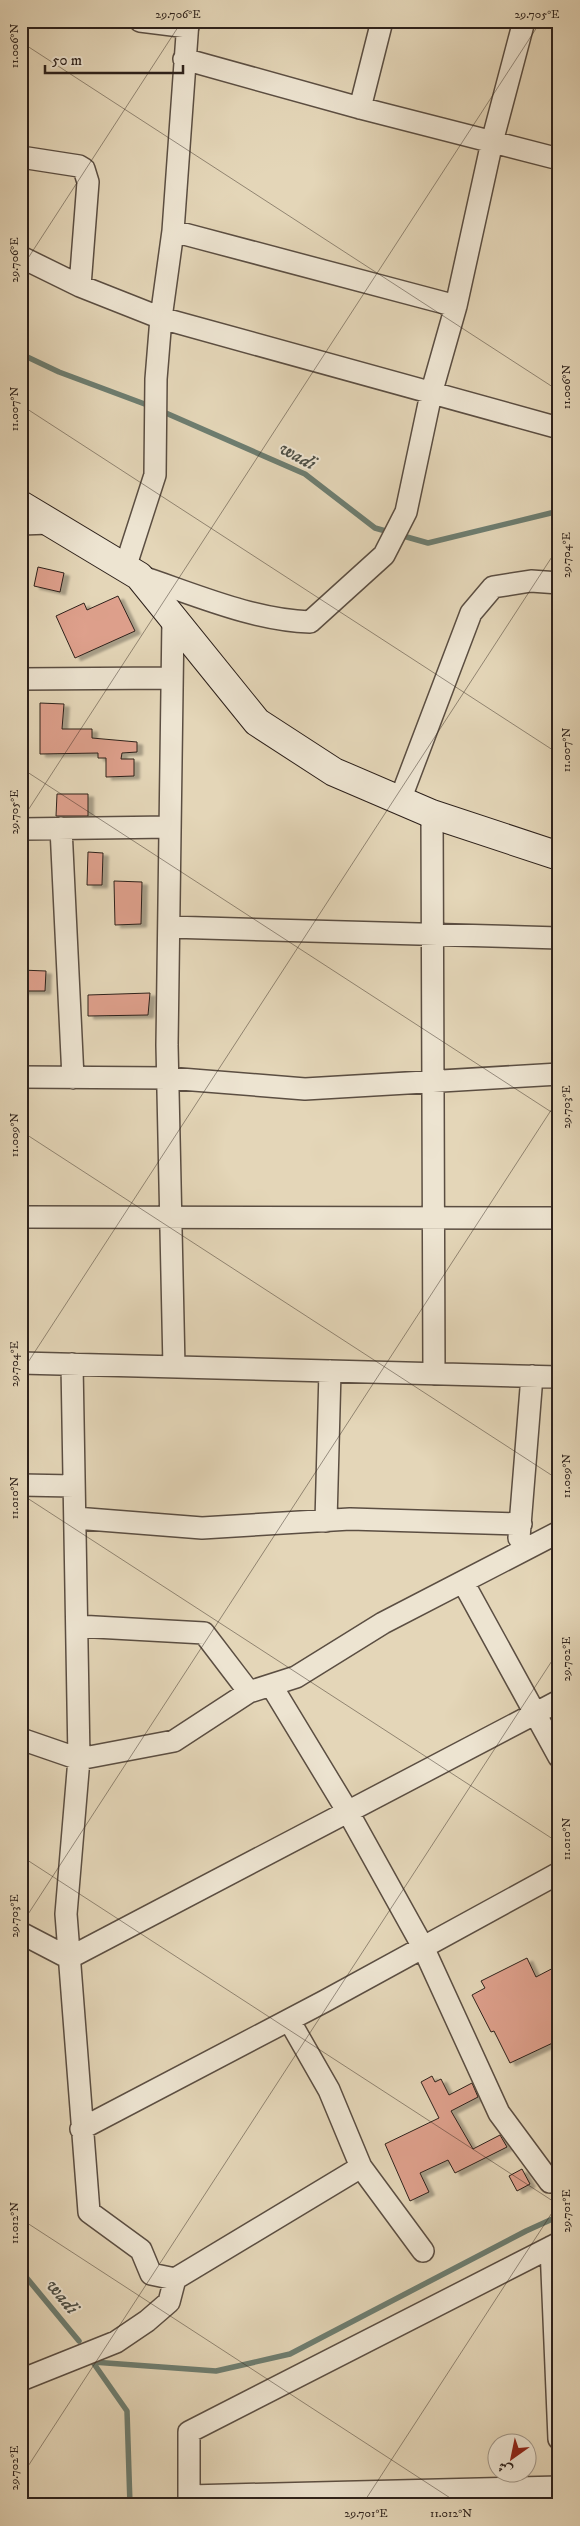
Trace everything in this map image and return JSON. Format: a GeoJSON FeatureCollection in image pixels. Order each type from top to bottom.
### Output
{"type":"FeatureCollection","features":[{"type":"Feature","properties":{"kind":"street"},"geometry":{"type":"LineString","coordinates":[[132,572],[155,476],[156,379],[161,318],[173,231],[188,24],[140,21]]}},
{"type":"Feature","properties":{"kind":"street"},"geometry":{"type":"LineString","coordinates":[[360,108],[382,21]]}},
{"type":"Feature","properties":{"kind":"street"},"geometry":{"type":"LineString","coordinates":[[21,506],[132,572],[285,621],[310,622],[384,555],[406,512],[431,394],[456,306],[492,142],[524,21]]}},
{"type":"Feature","properties":{"kind":"street"},"geometry":{"type":"LineString","coordinates":[[184,60],[559,159]]}},
{"type":"Feature","properties":{"kind":"street"},"geometry":{"type":"LineString","coordinates":[[21,157],[79,166],[84,169],[88,182],[80,286]]}},
{"type":"Feature","properties":{"kind":"street"},"geometry":{"type":"LineString","coordinates":[[173,231],[456,306]]}},
{"type":"Feature","properties":{"kind":"street"},"geometry":{"type":"LineString","coordinates":[[21,257],[80,286],[161,318],[559,428]]}},
{"type":"Feature","properties":{"kind":"street"},"geometry":{"type":"LineString","coordinates":[[21,524],[50,523]]}},
{"type":"Feature","properties":{"kind":"street"},"geometry":{"type":"LineString","coordinates":[[132,572],[173,619],[256,722],[334,772],[432,814],[559,856]]}},
{"type":"Feature","properties":{"kind":"street"},"geometry":{"type":"LineString","coordinates":[[400,800],[471,613],[493,587],[531,582],[559,583]]}},
{"type":"Feature","properties":{"kind":"street"},"geometry":{"type":"LineString","coordinates":[[173,619],[168,1078],[174,1367]]}},
{"type":"Feature","properties":{"kind":"street"},"geometry":{"type":"LineString","coordinates":[[21,679],[172,678]]}},
{"type":"Feature","properties":{"kind":"street"},"geometry":{"type":"LineString","coordinates":[[432,814],[434,1374]]}},
{"type":"Feature","properties":{"kind":"street"},"geometry":{"type":"LineString","coordinates":[[21,829],[170,827]]}},
{"type":"Feature","properties":{"kind":"street"},"geometry":{"type":"LineString","coordinates":[[61,828],[73,1078]]}},
{"type":"Feature","properties":{"kind":"street"},"geometry":{"type":"LineString","coordinates":[[169,927],[559,938]]}},
{"type":"Feature","properties":{"kind":"street"},"geometry":{"type":"LineString","coordinates":[[21,1077],[168,1078],[305,1090],[433,1080],[559,1074]]}},
{"type":"Feature","properties":{"kind":"street"},"geometry":{"type":"LineString","coordinates":[[21,1217],[559,1218]]}},
{"type":"Feature","properties":{"kind":"street"},"geometry":{"type":"LineString","coordinates":[[21,1363],[559,1377]]}},
{"type":"Feature","properties":{"kind":"street"},"geometry":{"type":"LineString","coordinates":[[72,1364],[79,1758],[66,1914],[89,2212],[141,2250],[151,2274],[175,2278],[361,2167]]}},
{"type":"Feature","properties":{"kind":"street"},"geometry":{"type":"LineString","coordinates":[[326,1521],[330,1371]]}},
{"type":"Feature","properties":{"kind":"street"},"geometry":{"type":"LineString","coordinates":[[518,1553],[532,1376]]}},
{"type":"Feature","properties":{"kind":"street"},"geometry":{"type":"LineString","coordinates":[[21,1485],[74,1486]]}},
{"type":"Feature","properties":{"kind":"street"},"geometry":{"type":"LineString","coordinates":[[75,1518],[202,1528],[350,1519],[521,1524]]}},
{"type":"Feature","properties":{"kind":"street"},"geometry":{"type":"LineString","coordinates":[[21,1738],[79,1758],[174,1740],[248,1692],[296,1677],[383,1623],[559,1532]]}},
{"type":"Feature","properties":{"kind":"street"},"geometry":{"type":"LineString","coordinates":[[463,1582],[559,1757]]}},
{"type":"Feature","properties":{"kind":"street"},"geometry":{"type":"LineString","coordinates":[[76,1626],[204,1634],[248,1692]]}},
{"type":"Feature","properties":{"kind":"street"},"geometry":{"type":"LineString","coordinates":[[271,1685],[348,1812],[423,1947],[499,2113],[550,2182]]}},
{"type":"Feature","properties":{"kind":"street"},"geometry":{"type":"LineString","coordinates":[[69,1958],[559,1701]]}},
{"type":"Feature","properties":{"kind":"street"},"geometry":{"type":"LineString","coordinates":[[82,2129],[423,1947],[557,1878]]}},
{"type":"Feature","properties":{"kind":"street"},"geometry":{"type":"LineString","coordinates":[[21,1933],[69,1958]]}},
{"type":"Feature","properties":{"kind":"street"},"geometry":{"type":"LineString","coordinates":[[288,2020],[329,2090],[361,2167],[423,2251]]}},
{"type":"Feature","properties":{"kind":"street"},"geometry":{"type":"LineString","coordinates":[[559,2439],[555,2245],[189,2432],[189,2500],[559,2487]]}},
{"type":"Feature","properties":{"kind":"street"},"geometry":{"type":"LineString","coordinates":[[21,2380],[116,2342],[147,2321],[169,2302],[175,2278]]}},
{"type":"Feature","properties":{"kind":"building"},"geometry":{"type":"Polygon","coordinates":[[[38,567],[64,573],[60,592],[34,586],[38,567]]]}},
{"type":"Feature","properties":{"kind":"building"},"geometry":{"type":"Polygon","coordinates":[[[118,596],[135,631],[75,658],[56,616],[84,603],[87,610],[118,596]]]}},
{"type":"Feature","properties":{"kind":"building"},"geometry":{"type":"Polygon","coordinates":[[[40,703],[64,704],[62,729],[92,729],[92,738],[137,742],[137,752],[122,753],[121,759],[134,759],[134,776],[106,777],[106,758],[98,758],[98,753],[40,754],[40,703]]]}},
{"type":"Feature","properties":{"kind":"building"},"geometry":{"type":"Polygon","coordinates":[[[57,794],[88,794],[88,816],[56,816],[57,794]]]}},
{"type":"Feature","properties":{"kind":"building"},"geometry":{"type":"Polygon","coordinates":[[[88,852],[103,853],[102,885],[87,885],[88,852]]]}},
{"type":"Feature","properties":{"kind":"building"},"geometry":{"type":"Polygon","coordinates":[[[114,881],[142,882],[141,924],[115,925],[114,881]]]}},
{"type":"Feature","properties":{"kind":"building"},"geometry":{"type":"Polygon","coordinates":[[[21,970],[46,971],[45,991],[21,991],[21,970]]]}},
{"type":"Feature","properties":{"kind":"building"},"geometry":{"type":"Polygon","coordinates":[[[150,993],[148,1015],[88,1016],[88,995],[150,993]]]}},
{"type":"Feature","properties":{"kind":"building"},"geometry":{"type":"Polygon","coordinates":[[[527,1958],[536,1977],[559,1965],[559,2040],[510,2063],[494,2031],[491,2032],[472,1995],[485,1988],[481,1981],[527,1958]]]}},
{"type":"Feature","properties":{"kind":"building"},"geometry":{"type":"Polygon","coordinates":[[[432,2076],[435,2082],[441,2079],[449,2095],[472,2083],[478,2097],[451,2111],[473,2149],[500,2135],[507,2147],[455,2173],[448,2160],[420,2173],[429,2192],[410,2201],[385,2144],[439,2118],[421,2082],[432,2076]]]}},
{"type":"Feature","properties":{"kind":"building"},"geometry":{"type":"Polygon","coordinates":[[[522,2169],[530,2184],[517,2191],[509,2176],[522,2169]]]}},
{"type":"Feature","properties":{"kind":"waterway","name":"wadi"},"geometry":{"type":"LineString","coordinates":[[21,354],[59,372],[150,406]]}},
{"type":"Feature","properties":{"kind":"waterway","name":"wadi"},"geometry":{"type":"LineString","coordinates":[[159,410],[305,474],[375,528],[428,543],[559,511]]}},
{"type":"Feature","properties":{"kind":"waterway"},"geometry":{"type":"LineString","coordinates":[[93,2362],[216,2371],[290,2354],[526,2231],[559,2216]]}},
{"type":"Feature","properties":{"kind":"waterway","name":"wadi"},"geometry":{"type":"LineString","coordinates":[[21,2271],[79,2341]]}},
{"type":"Feature","properties":{"kind":"waterway"},"geometry":{"type":"LineString","coordinates":[[92,2361],[127,2411],[130,2505]]}}]}
